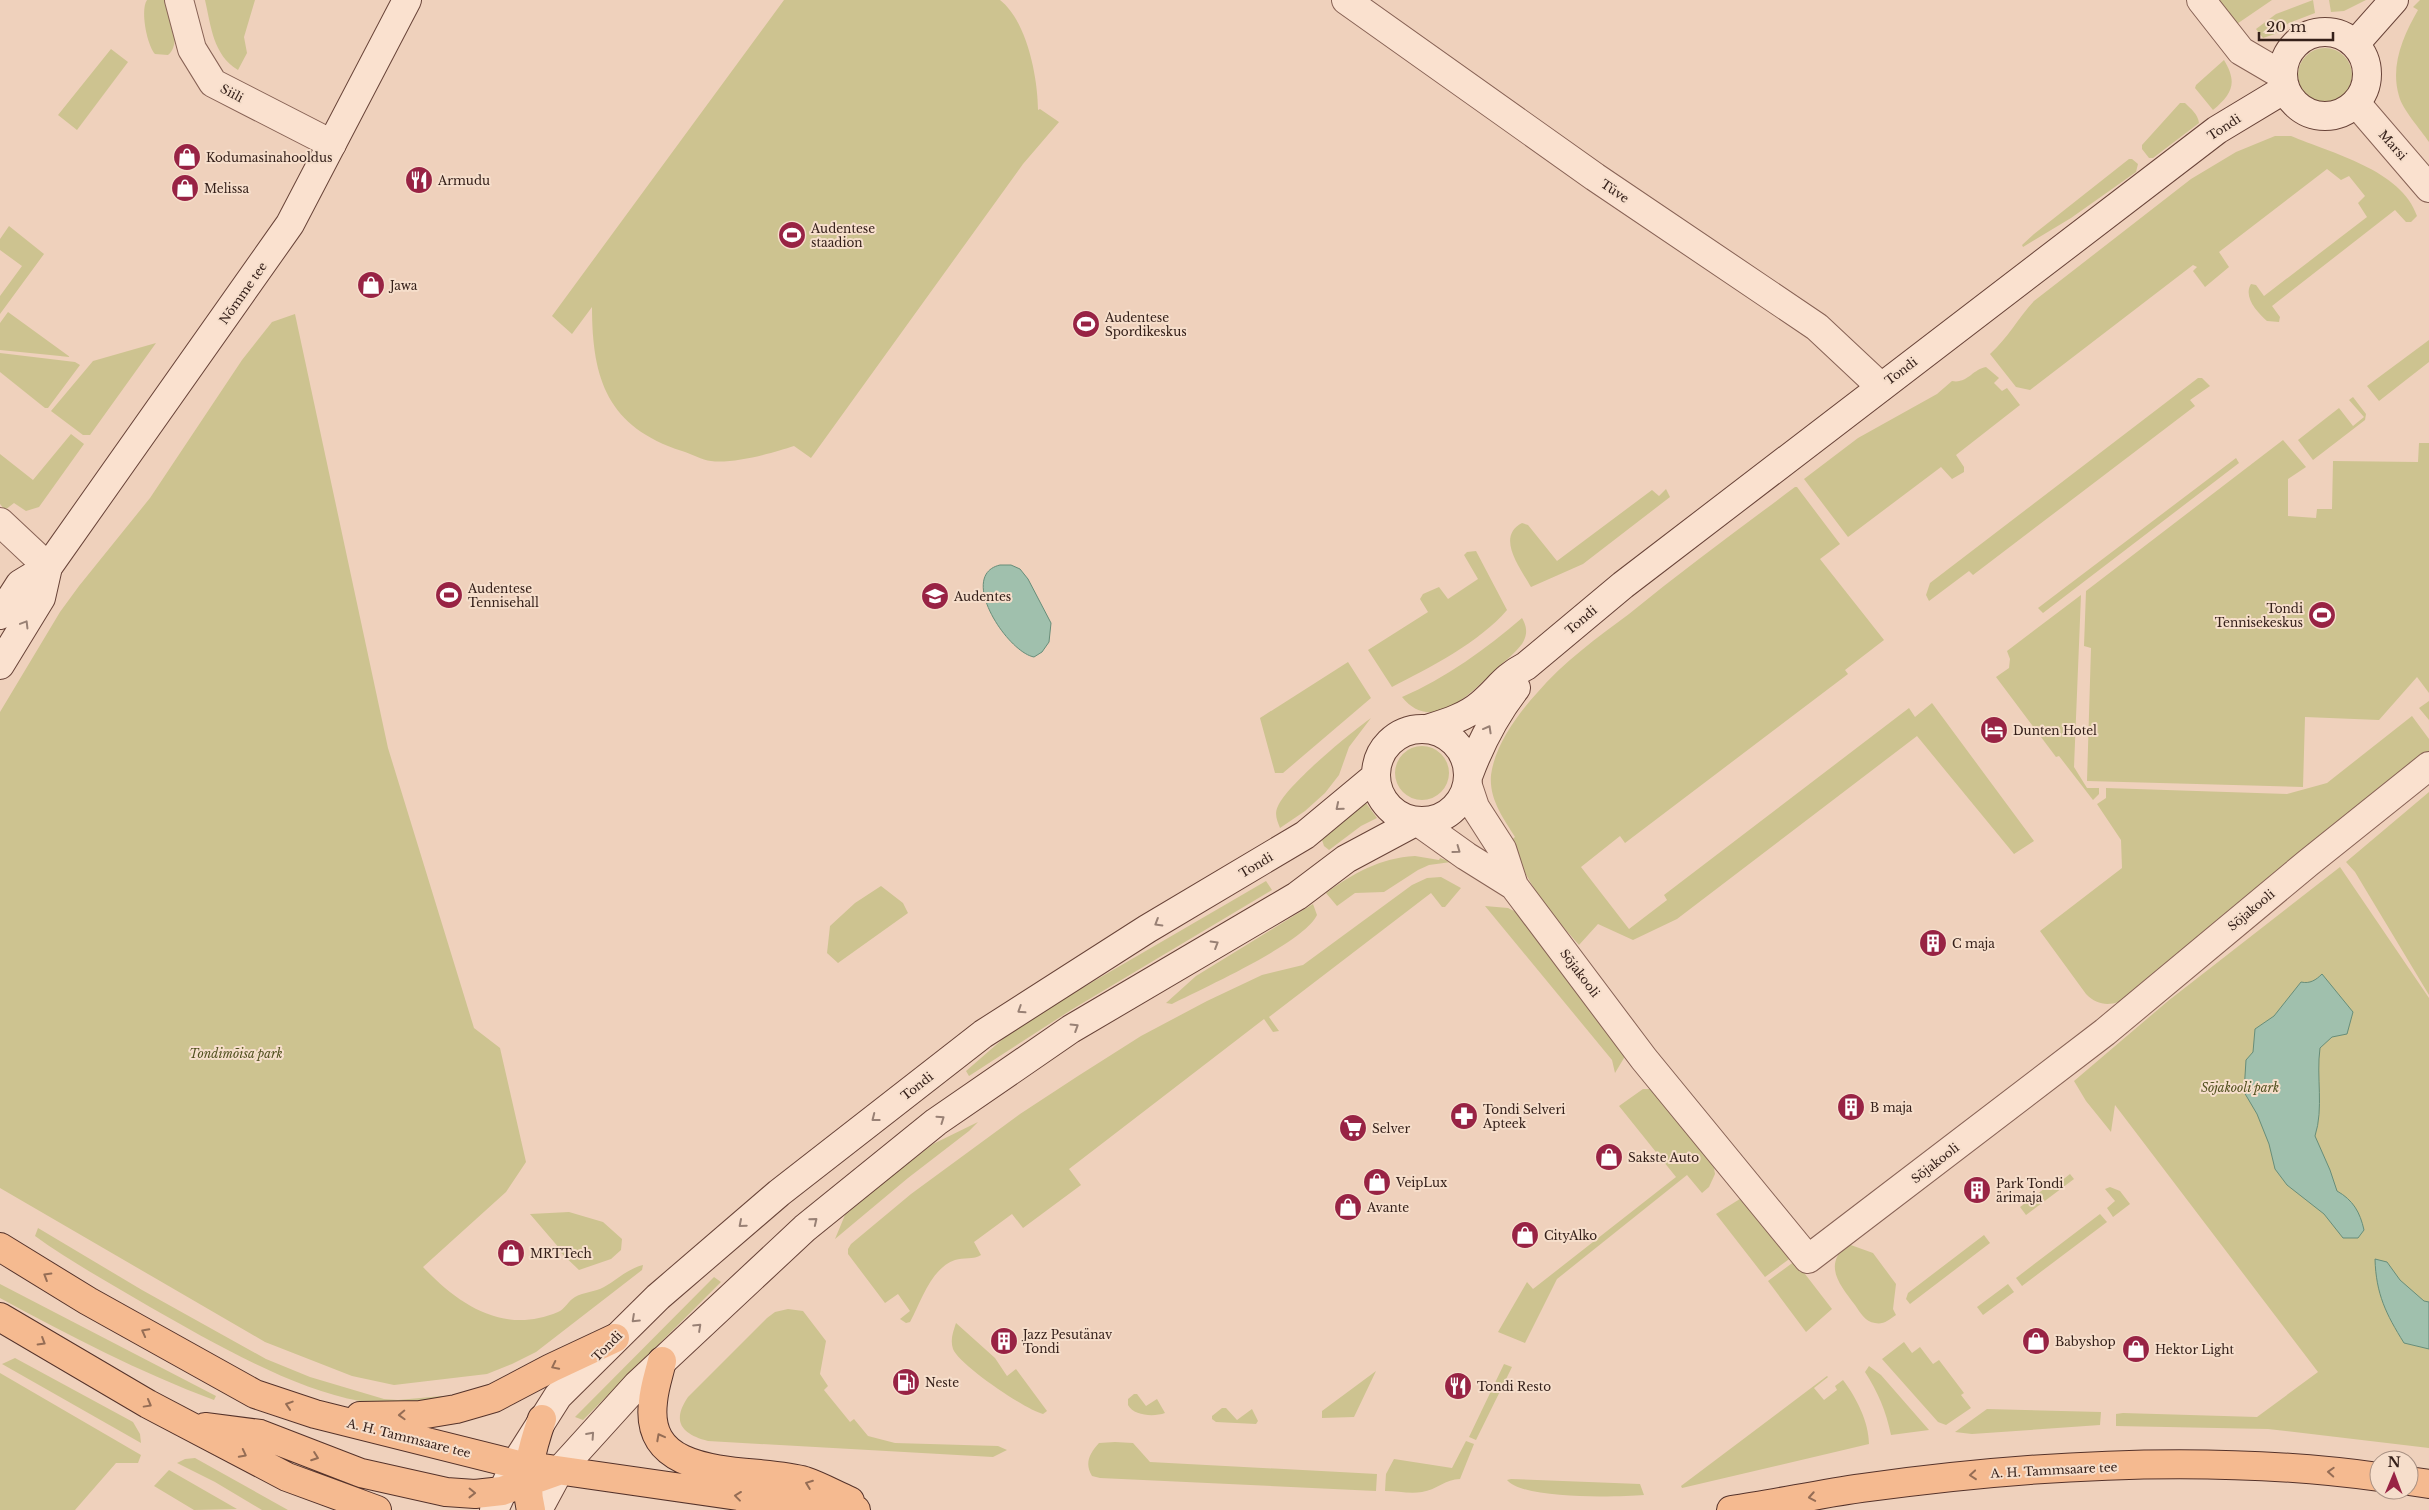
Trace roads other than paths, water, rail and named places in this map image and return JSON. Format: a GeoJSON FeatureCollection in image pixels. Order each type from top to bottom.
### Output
{"type":"FeatureCollection","features":[{"type":"Feature","properties":{"kind":"main road","name":"A. H. Tammsaare tee"},"geometry":{"type":"LineString","coordinates":[[0,1248],[88,1302],[255,1394],[315,1414],[455,1450],[524,1471],[559,1471],[856,1510]]}},
{"type":"Feature","properties":{"kind":"main road"},"geometry":{"type":"LineString","coordinates":[[0,1317],[184,1424],[287,1477],[377,1510]]}},
{"type":"Feature","properties":{"kind":"main road"},"geometry":{"type":"LineString","coordinates":[[315,1414],[366,1416],[420,1415],[456,1409],[494,1398],[551,1368],[615,1338]]}},
{"type":"Feature","properties":{"kind":"main road"},"geometry":{"type":"LineString","coordinates":[[662,1361],[653,1401],[653,1416],[657,1434],[667,1449],[682,1461],[731,1471],[805,1481],[870,1510]]}},
{"type":"Feature","properties":{"kind":"main road"},"geometry":{"type":"LineString","coordinates":[[501,1504],[524,1471],[542,1419]]}},
{"type":"Feature","properties":{"kind":"main road"},"geometry":{"type":"LineString","coordinates":[[184,1424],[260,1434],[360,1473],[424,1487],[475,1494],[501,1504]]}},
{"type":"Feature","properties":{"kind":"main road"},"geometry":{"type":"LineString","coordinates":[[455,1450],[483,1466],[501,1504]]}},
{"type":"Feature","properties":{"kind":"main road","name":"A. H. Tammsaare tee"},"geometry":{"type":"LineString","coordinates":[[1731,1510],[1861,1488],[1964,1476],[2058,1469],[2144,1465],[2250,1467],[2369,1476]]}},
{"type":"Feature","properties":{"kind":"main road"},"geometry":{"type":"LineString","coordinates":[[524,1471],[531,1510]]}},
{"type":"Feature","properties":{"kind":"main road"},"geometry":{"type":"LineString","coordinates":[[287,1477],[325,1510]]}},
{"type":"Feature","properties":{"kind":"street","name":"Siili"},"geometry":{"type":"LineString","coordinates":[[179,0],[192,49],[213,83],[332,144]]}},
{"type":"Feature","properties":{"kind":"street","name":"Nõmme tee"},"geometry":{"type":"LineString","coordinates":[[0,665],[41,598],[48,567],[290,224],[407,0]]}},
{"type":"Feature","properties":{"kind":"street","name":"Tüve"},"geometry":{"type":"LineString","coordinates":[[1346,0],[1595,177],[1817,328],[1881,387]]}},
{"type":"Feature","properties":{"kind":"street"},"geometry":{"type":"LineString","coordinates":[[2201,0],[2241,51],[2284,82]]}},
{"type":"Feature","properties":{"kind":"street"},"geometry":{"type":"LineString","coordinates":[[2355,44],[2394,0]]}},
{"type":"Feature","properties":{"kind":"street"},"geometry":{"type":"LineString","coordinates":[[2315,32],[2329,32],[2343,36],[2355,44],[2362,54],[2367,67],[2367,80],[2363,93],[2356,103],[2344,112],[2331,116],[2317,116],[2303,110],[2292,101],[2284,82],[2284,61],[2291,49],[2301,38],[2315,32]]}},
{"type":"Feature","properties":{"kind":"street","name":"Tondi"},"geometry":{"type":"LineString","coordinates":[[1427,729],[1458,718],[1480,705],[1509,675],[1526,666],[1622,585],[2217,130],[2284,82]]}},
{"type":"Feature","properties":{"kind":"street","name":"Marsi"},"geometry":{"type":"LineString","coordinates":[[2356,103],[2429,188]]}},
{"type":"Feature","properties":{"kind":"street"},"geometry":{"type":"LineString","coordinates":[[0,522],[48,567]]}},
{"type":"Feature","properties":{"kind":"street","name":"Nõmme tee"},"geometry":{"type":"LineString","coordinates":[[0,615],[20,584],[48,567]]}},
{"type":"Feature","properties":{"kind":"street","name":"Tondi"},"geometry":{"type":"LineString","coordinates":[[1468,780],[1481,742],[1498,711],[1521,683],[1526,666]]}},
{"type":"Feature","properties":{"kind":"street"},"geometry":{"type":"LineString","coordinates":[[538,1510],[559,1471],[662,1361],[805,1228],[936,1122],[1071,1029],[1297,896],[1346,859],[1417,821],[1431,820],[1444,816],[1455,808],[1463,798],[1468,780],[1466,759],[1459,746],[1439,731],[1417,728],[1406,731],[1390,741],[1378,761],[1376,776],[1378,788],[1388,807],[1396,813],[1417,821]]}},
{"type":"Feature","properties":{"kind":"street","name":"Sõjakooli"},"geometry":{"type":"LineString","coordinates":[[1468,780],[1475,807],[1502,849],[1514,886],[1644,1059],[1808,1259],[2105,1032],[2308,863],[2429,766]]}},
{"type":"Feature","properties":{"kind":"street","name":"Tondi"},"geometry":{"type":"LineString","coordinates":[[542,1419],[558,1396],[669,1287],[779,1193],[982,1034],[1147,929],[1306,835],[1376,776]]}},
{"type":"Feature","properties":{"kind":"street","name":"Sõjakooli"},"geometry":{"type":"LineString","coordinates":[[1417,821],[1466,856],[1514,886]]}},
{"type":"Feature","properties":{"kind":"place","name":"Kodumasinahooldus"},"geometry":{"type":"Point","coordinates":[187,157]}},
{"type":"Feature","properties":{"kind":"place","name":"Armudu"},"geometry":{"type":"Point","coordinates":[419,180]}},
{"type":"Feature","properties":{"kind":"place","name":"Melissa"},"geometry":{"type":"Point","coordinates":[185,188]}},
{"type":"Feature","properties":{"kind":"place","name":"Audentese staadion"},"geometry":{"type":"Point","coordinates":[792,235]}},
{"type":"Feature","properties":{"kind":"place","name":"Jawa"},"geometry":{"type":"Point","coordinates":[371,285]}},
{"type":"Feature","properties":{"kind":"place","name":"Audentese Spordikeskus"},"geometry":{"type":"Point","coordinates":[1086,324]}},
{"type":"Feature","properties":{"kind":"place","name":"Audentese Tennisehall"},"geometry":{"type":"Point","coordinates":[449,595]}},
{"type":"Feature","properties":{"kind":"place","name":"Audentes"},"geometry":{"type":"Point","coordinates":[935,596]}},
{"type":"Feature","properties":{"kind":"place","name":"Tondi Tennisekeskus"},"geometry":{"type":"Point","coordinates":[2322,615]}},
{"type":"Feature","properties":{"kind":"place","name":"Dunten Hotel"},"geometry":{"type":"Point","coordinates":[1994,730]}},
{"type":"Feature","properties":{"kind":"place","name":"C maja"},"geometry":{"type":"Point","coordinates":[1933,943]}},
{"type":"Feature","properties":{"kind":"place","name":"B maja"},"geometry":{"type":"Point","coordinates":[1851,1107]}},
{"type":"Feature","properties":{"kind":"place","name":"Tondi Selveri Apteek"},"geometry":{"type":"Point","coordinates":[1464,1116]}},
{"type":"Feature","properties":{"kind":"place","name":"Selver"},"geometry":{"type":"Point","coordinates":[1353,1128]}},
{"type":"Feature","properties":{"kind":"place","name":"Sakste Auto"},"geometry":{"type":"Point","coordinates":[1609,1157]}},
{"type":"Feature","properties":{"kind":"place","name":"VeipLux"},"geometry":{"type":"Point","coordinates":[1377,1182]}},
{"type":"Feature","properties":{"kind":"place","name":"Park Tondi ärimaja"},"geometry":{"type":"Point","coordinates":[1977,1190]}},
{"type":"Feature","properties":{"kind":"place","name":"Avante"},"geometry":{"type":"Point","coordinates":[1348,1207]}},
{"type":"Feature","properties":{"kind":"place","name":"CityAlko"},"geometry":{"type":"Point","coordinates":[1525,1235]}},
{"type":"Feature","properties":{"kind":"place","name":"MRTTech"},"geometry":{"type":"Point","coordinates":[511,1253]}},
{"type":"Feature","properties":{"kind":"place","name":"Jazz Pesutänav Tondi"},"geometry":{"type":"Point","coordinates":[1004,1341]}},
{"type":"Feature","properties":{"kind":"place","name":"Babyshop"},"geometry":{"type":"Point","coordinates":[2036,1341]}},
{"type":"Feature","properties":{"kind":"place","name":"Hektor Light"},"geometry":{"type":"Point","coordinates":[2136,1349]}},
{"type":"Feature","properties":{"kind":"place","name":"Neste"},"geometry":{"type":"Point","coordinates":[906,1382]}},
{"type":"Feature","properties":{"kind":"place","name":"Tondi Resto"},"geometry":{"type":"Point","coordinates":[1458,1386]}},
{"type":"Feature","properties":{"kind":"park label","name":"Tondimõisa park"},"geometry":{"type":"Point","coordinates":[236,1053]}},
{"type":"Feature","properties":{"kind":"park label","name":"Sõjakooli park"},"geometry":{"type":"Point","coordinates":[2240,1087]}}]}
